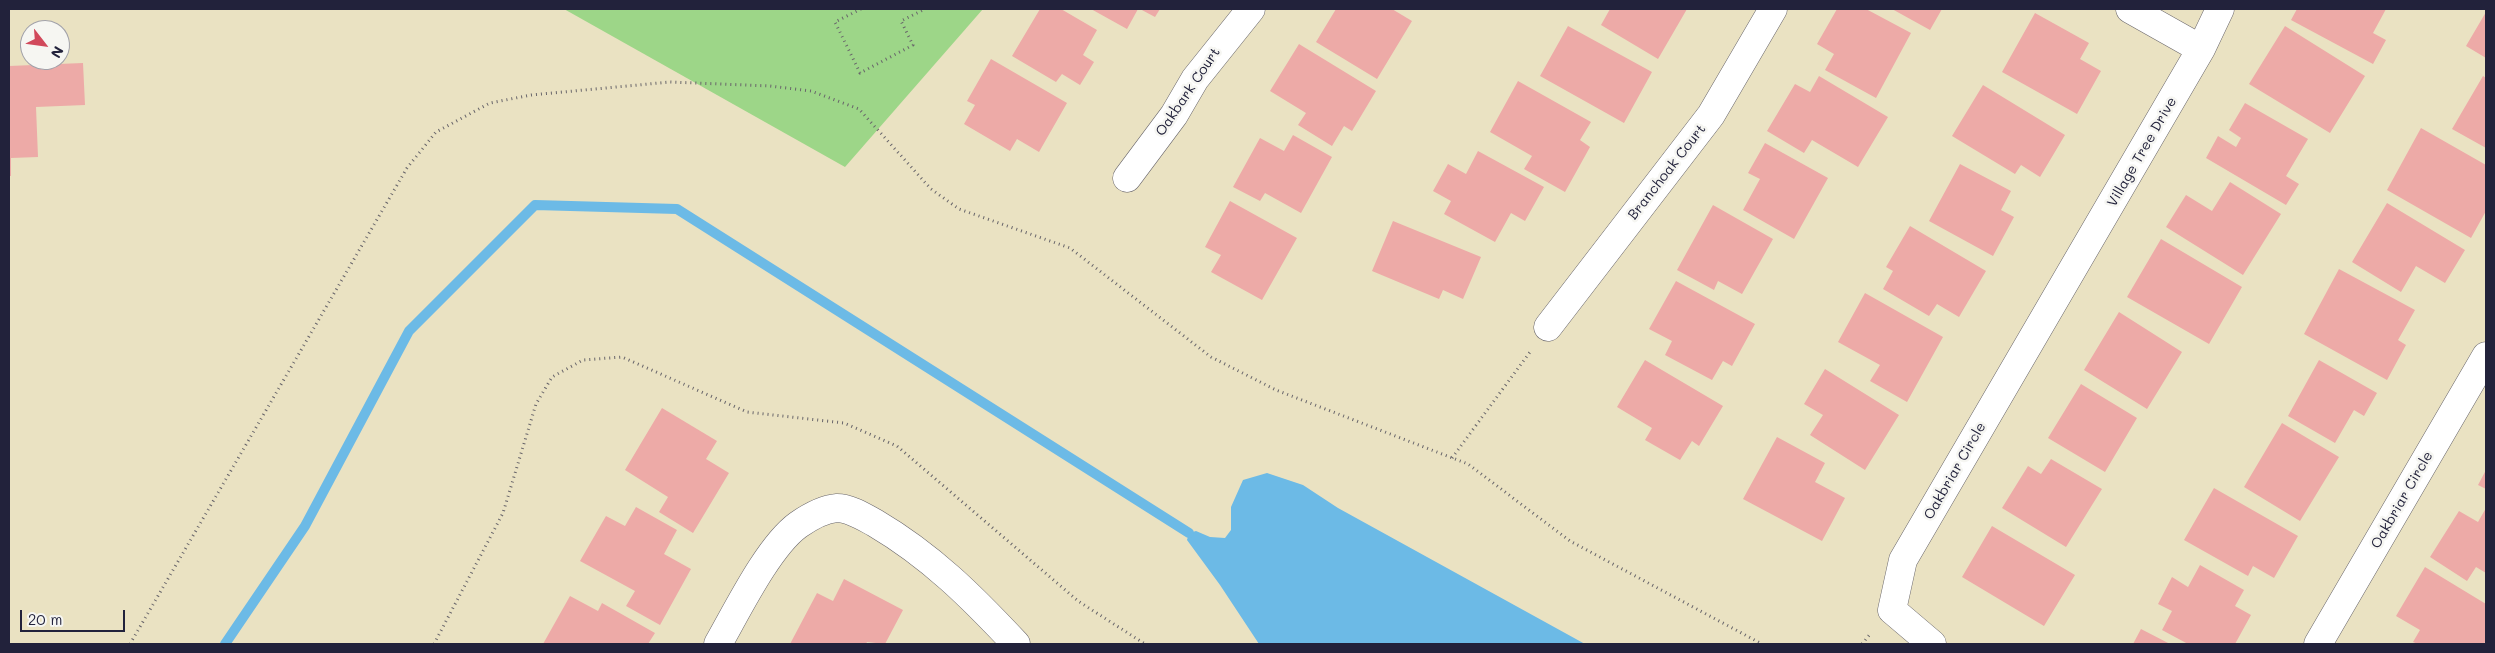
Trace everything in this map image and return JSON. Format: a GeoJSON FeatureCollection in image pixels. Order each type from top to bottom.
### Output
{"type":"FeatureCollection","features":[{"type":"Feature","properties":{"kind":"street","name":"Oakbark Court"},"geometry":{"type":"LineString","coordinates":[[1127,178],[1174,115],[1195,79],[1252,9]]}},
{"type":"Feature","properties":{"kind":"street","name":"Branchoak Court"},"geometry":{"type":"LineString","coordinates":[[1548,327],[1711,115],[1773,9]]}},
{"type":"Feature","properties":{"kind":"street"},"geometry":{"type":"LineString","coordinates":[[2130,9],[2201,49]]}},
{"type":"Feature","properties":{"kind":"street","name":"Village Tree Drive"},"geometry":{"type":"LineString","coordinates":[[2059,292],[2201,49],[2220,9]]}},
{"type":"Feature","properties":{"kind":"street","name":"Oakbriar Circle"},"geometry":{"type":"LineString","coordinates":[[1932,644],[1892,610],[1903,560],[2059,292]]}},
{"type":"Feature","properties":{"kind":"street","name":"Oakbriar Circle"},"geometry":{"type":"LineString","coordinates":[[2318,644],[2486,356]]}},
{"type":"Feature","properties":{"kind":"street"},"geometry":{"type":"LineString","coordinates":[[718,644],[760,571],[783,541],[798,526],[817,514],[837,508],[859,514],[904,540],[933,562],[1016,644]]}},
{"type":"Feature","properties":{"kind":"path"},"geometry":{"type":"LineString","coordinates":[[860,9],[835,22],[860,73],[913,45],[901,21],[925,9]]}},
{"type":"Feature","properties":{"kind":"path"},"geometry":{"type":"LineString","coordinates":[[130,644],[407,168],[436,132],[490,103],[531,95],[670,82],[770,86],[811,91],[859,109],[931,189],[959,209],[1070,248],[1211,357],[1260,382],[1468,464],[1570,541],[1762,644]]}},
{"type":"Feature","properties":{"kind":"path"},"geometry":{"type":"LineString","coordinates":[[1452,458],[1548,327]]}},
{"type":"Feature","properties":{"kind":"path"},"geometry":{"type":"LineString","coordinates":[[434,644],[504,512],[536,404],[552,378],[583,360],[622,357],[747,412],[844,423],[898,446],[1078,601],[1145,644]]}},
{"type":"Feature","properties":{"kind":"green space"},"geometry":{"type":"Polygon","coordinates":[[[564,9],[983,9],[845,167],[564,9]]]}},
{"type":"Feature","properties":{"kind":"water"},"geometry":{"type":"Polygon","coordinates":[[[1267,473],[1303,485],[1338,508],[1585,644],[1259,644],[1220,585],[1187,540],[1189,533],[1196,531],[1210,537],[1225,538],[1231,530],[1231,507],[1243,480],[1267,473]]]}},
{"type":"Feature","properties":{"kind":"building"},"geometry":{"type":"Polygon","coordinates":[[[1040,9],[1061,9],[1097,30],[1083,55],[1094,62],[1080,85],[1062,74],[1056,82],[1012,56],[1040,9]]]}},
{"type":"Feature","properties":{"kind":"building"},"geometry":{"type":"Polygon","coordinates":[[[1091,9],[1138,9],[1127,29],[1091,9]]]}},
{"type":"Feature","properties":{"kind":"building"},"geometry":{"type":"Polygon","coordinates":[[[1140,9],[1160,9],[1155,17],[1140,9]]]}},
{"type":"Feature","properties":{"kind":"building"},"geometry":{"type":"Polygon","coordinates":[[[1336,9],[1392,9],[1412,21],[1377,79],[1316,42],[1336,9]]]}},
{"type":"Feature","properties":{"kind":"building"},"geometry":{"type":"Polygon","coordinates":[[[1610,9],[1687,9],[1658,59],[1601,25],[1610,9]]]}},
{"type":"Feature","properties":{"kind":"building"},"geometry":{"type":"Polygon","coordinates":[[[1837,9],[1866,9],[1911,33],[1876,98],[1825,70],[1834,54],[1817,44],[1837,9]]]}},
{"type":"Feature","properties":{"kind":"building"},"geometry":{"type":"Polygon","coordinates":[[[1892,9],[1942,9],[1930,30],[1892,9]]]}},
{"type":"Feature","properties":{"kind":"building"},"geometry":{"type":"Polygon","coordinates":[[[2297,9],[2386,9],[2373,33],[2386,40],[2373,64],[2291,20],[2297,9]]]}},
{"type":"Feature","properties":{"kind":"building"},"geometry":{"type":"Polygon","coordinates":[[[2486,12],[2486,58],[2466,46],[2486,12]]]}},
{"type":"Feature","properties":{"kind":"building"},"geometry":{"type":"Polygon","coordinates":[[[2035,13],[2089,43],[2080,59],[2101,71],[2077,114],[2002,72],[2035,13]]]}},
{"type":"Feature","properties":{"kind":"building"},"geometry":{"type":"Polygon","coordinates":[[[1568,26],[1652,72],[1624,123],[1540,76],[1568,26]]]}},
{"type":"Feature","properties":{"kind":"building"},"geometry":{"type":"Polygon","coordinates":[[[2285,26],[2365,76],[2330,133],[2249,84],[2285,26]]]}},
{"type":"Feature","properties":{"kind":"building"},"geometry":{"type":"Polygon","coordinates":[[[1299,44],[1376,91],[1352,131],[1344,126],[1332,146],[1298,125],[1306,113],[1270,91],[1299,44]]]}},
{"type":"Feature","properties":{"kind":"building"},"geometry":{"type":"Polygon","coordinates":[[[991,59],[1067,103],[1039,152],[1017,139],[1010,151],[964,124],[975,105],[967,101],[991,59]]]}},
{"type":"Feature","properties":{"kind":"building"},"geometry":{"type":"Polygon","coordinates":[[[83,63],[85,105],[36,107],[38,157],[11,158],[11,176],[9,176],[9,66],[20,66],[20,70],[70,70],[70,64],[83,63]]]}},
{"type":"Feature","properties":{"kind":"building"},"geometry":{"type":"Polygon","coordinates":[[[1819,76],[1888,117],[1858,167],[1812,140],[1804,153],[1767,131],[1795,84],[1810,92],[1819,76]]]}},
{"type":"Feature","properties":{"kind":"building"},"geometry":{"type":"Polygon","coordinates":[[[2483,76],[2486,78],[2486,148],[2452,129],[2483,76]]]}},
{"type":"Feature","properties":{"kind":"building"},"geometry":{"type":"Polygon","coordinates":[[[1518,81],[1591,122],[1580,140],[1590,147],[1565,192],[1524,169],[1532,156],[1490,132],[1518,81]]]}},
{"type":"Feature","properties":{"kind":"building"},"geometry":{"type":"Polygon","coordinates":[[[1983,85],[2065,135],[2040,177],[2021,165],[2015,174],[1952,136],[1983,85]]]}},
{"type":"Feature","properties":{"kind":"building"},"geometry":{"type":"Polygon","coordinates":[[[2245,103],[2308,139],[2286,176],[2299,184],[2286,205],[2206,158],[2218,136],[2236,147],[2241,138],[2229,130],[2245,103]]]}},
{"type":"Feature","properties":{"kind":"building"},"geometry":{"type":"Polygon","coordinates":[[[2421,128],[2486,165],[2486,211],[2471,238],[2387,190],[2421,128]]]}},
{"type":"Feature","properties":{"kind":"building"},"geometry":{"type":"Polygon","coordinates":[[[1293,135],[1332,157],[1301,213],[1265,193],[1260,201],[1233,187],[1260,138],[1284,151],[1293,135]]]}},
{"type":"Feature","properties":{"kind":"building"},"geometry":{"type":"Polygon","coordinates":[[[1765,143],[1828,178],[1794,239],[1743,210],[1760,179],[1748,173],[1765,143]]]}},
{"type":"Feature","properties":{"kind":"building"},"geometry":{"type":"Polygon","coordinates":[[[1478,151],[1544,187],[1525,221],[1511,213],[1495,242],[1444,214],[1451,201],[1433,191],[1448,164],[1466,174],[1478,151]]]}},
{"type":"Feature","properties":{"kind":"building"},"geometry":{"type":"Polygon","coordinates":[[[1960,164],[2011,191],[2001,210],[2014,217],[1993,256],[1929,221],[1960,164]]]}},
{"type":"Feature","properties":{"kind":"building"},"geometry":{"type":"Polygon","coordinates":[[[2230,182],[2281,214],[2243,275],[2166,227],[2186,195],[2212,211],[2230,182]]]}},
{"type":"Feature","properties":{"kind":"building"},"geometry":{"type":"Polygon","coordinates":[[[1230,201],[1297,238],[1262,300],[1211,272],[1221,255],[1205,247],[1230,201]]]}},
{"type":"Feature","properties":{"kind":"building"},"geometry":{"type":"Polygon","coordinates":[[[2387,203],[2465,250],[2445,283],[2416,266],[2401,292],[2352,262],[2387,203]]]}},
{"type":"Feature","properties":{"kind":"building"},"geometry":{"type":"Polygon","coordinates":[[[1713,205],[1773,239],[1742,294],[1718,281],[1714,290],[1677,270],[1713,205]]]}},
{"type":"Feature","properties":{"kind":"building"},"geometry":{"type":"Polygon","coordinates":[[[1393,221],[1481,257],[1463,299],[1443,290],[1439,299],[1372,271],[1393,221]]]}},
{"type":"Feature","properties":{"kind":"building"},"geometry":{"type":"Polygon","coordinates":[[[1910,226],[1986,271],[1959,317],[1937,304],[1929,316],[1883,289],[1893,271],[1886,267],[1910,226]]]}},
{"type":"Feature","properties":{"kind":"building"},"geometry":{"type":"Polygon","coordinates":[[[2161,239],[2242,287],[2209,344],[2127,297],[2161,239]]]}},
{"type":"Feature","properties":{"kind":"building"},"geometry":{"type":"Polygon","coordinates":[[[2339,269],[2415,310],[2398,340],[2406,345],[2387,380],[2304,334],[2339,269]]]}},
{"type":"Feature","properties":{"kind":"building"},"geometry":{"type":"Polygon","coordinates":[[[1676,281],[1755,324],[1732,366],[1723,361],[1712,380],[1665,355],[1672,341],[1649,329],[1676,281]]]}},
{"type":"Feature","properties":{"kind":"building"},"geometry":{"type":"Polygon","coordinates":[[[1865,293],[1943,337],[1907,402],[1870,381],[1880,365],[1838,342],[1865,293]]]}},
{"type":"Feature","properties":{"kind":"building"},"geometry":{"type":"Polygon","coordinates":[[[2119,312],[2182,352],[2147,409],[2084,370],[2119,312]]]}},
{"type":"Feature","properties":{"kind":"building"},"geometry":{"type":"Polygon","coordinates":[[[1645,360],[1723,406],[1699,446],[1692,441],[1680,460],[1645,440],[1652,428],[1617,407],[1645,360]]]}},
{"type":"Feature","properties":{"kind":"building"},"geometry":{"type":"Polygon","coordinates":[[[2319,360],[2377,393],[2364,416],[2354,410],[2335,443],[2288,416],[2319,360]]]}},
{"type":"Feature","properties":{"kind":"building"},"geometry":{"type":"Polygon","coordinates":[[[1825,369],[1899,415],[1865,470],[1810,435],[1823,415],[1804,404],[1825,369]]]}},
{"type":"Feature","properties":{"kind":"building"},"geometry":{"type":"Polygon","coordinates":[[[2081,384],[2137,418],[2105,472],[2048,438],[2081,384]]]}},
{"type":"Feature","properties":{"kind":"building"},"geometry":{"type":"Polygon","coordinates":[[[662,408],[717,441],[706,459],[729,473],[693,533],[659,512],[668,497],[625,470],[662,408]]]}},
{"type":"Feature","properties":{"kind":"building"},"geometry":{"type":"Polygon","coordinates":[[[2282,423],[2339,457],[2300,521],[2244,487],[2282,423]]]}},
{"type":"Feature","properties":{"kind":"building"},"geometry":{"type":"Polygon","coordinates":[[[1777,437],[1825,463],[1815,482],[1845,498],[1822,541],[1743,499],[1777,437]]]}},
{"type":"Feature","properties":{"kind":"building"},"geometry":{"type":"Polygon","coordinates":[[[2051,459],[2102,489],[2066,547],[2002,508],[2028,466],[2041,474],[2051,459]]]}},
{"type":"Feature","properties":{"kind":"building"},"geometry":{"type":"Polygon","coordinates":[[[2486,470],[2486,489],[2478,485],[2486,470]]]}},
{"type":"Feature","properties":{"kind":"building"},"geometry":{"type":"Polygon","coordinates":[[[2214,488],[2298,536],[2274,578],[2253,566],[2248,576],[2184,540],[2214,488]]]}},
{"type":"Feature","properties":{"kind":"building"},"geometry":{"type":"Polygon","coordinates":[[[636,507],[677,530],[664,554],[691,569],[660,625],[626,606],[635,591],[580,561],[606,516],[625,526],[636,507]]]}},
{"type":"Feature","properties":{"kind":"building"},"geometry":{"type":"Polygon","coordinates":[[[2486,508],[2486,573],[2476,567],[2467,581],[2430,557],[2459,511],[2478,522],[2486,508]]]}},
{"type":"Feature","properties":{"kind":"building"},"geometry":{"type":"Polygon","coordinates":[[[1992,526],[2075,575],[2044,626],[1962,577],[1992,526]]]}},
{"type":"Feature","properties":{"kind":"building"},"geometry":{"type":"Polygon","coordinates":[[[2200,565],[2244,590],[2235,606],[2251,615],[2235,644],[2188,644],[2162,630],[2172,611],[2158,604],[2172,577],[2188,587],[2200,565]]]}},
{"type":"Feature","properties":{"kind":"building"},"geometry":{"type":"Polygon","coordinates":[[[2425,567],[2486,604],[2486,640],[2484,644],[2418,644],[2413,642],[2420,630],[2396,616],[2425,567]]]}},
{"type":"Feature","properties":{"kind":"building"},"geometry":{"type":"Polygon","coordinates":[[[844,579],[903,610],[885,644],[867,642],[866,644],[790,644],[817,593],[833,601],[844,579]]]}},
{"type":"Feature","properties":{"kind":"building"},"geometry":{"type":"Polygon","coordinates":[[[570,596],[598,611],[602,603],[655,633],[648,644],[543,644],[570,596]]]}},
{"type":"Feature","properties":{"kind":"building"},"geometry":{"type":"Polygon","coordinates":[[[2141,629],[2170,644],[2133,644],[2141,629]]]}},
{"type":"Feature","properties":{"kind":"waterway"},"geometry":{"type":"LineString","coordinates":[[225,644],[305,526],[409,331],[535,205],[677,209],[1189,533]]}}]}
